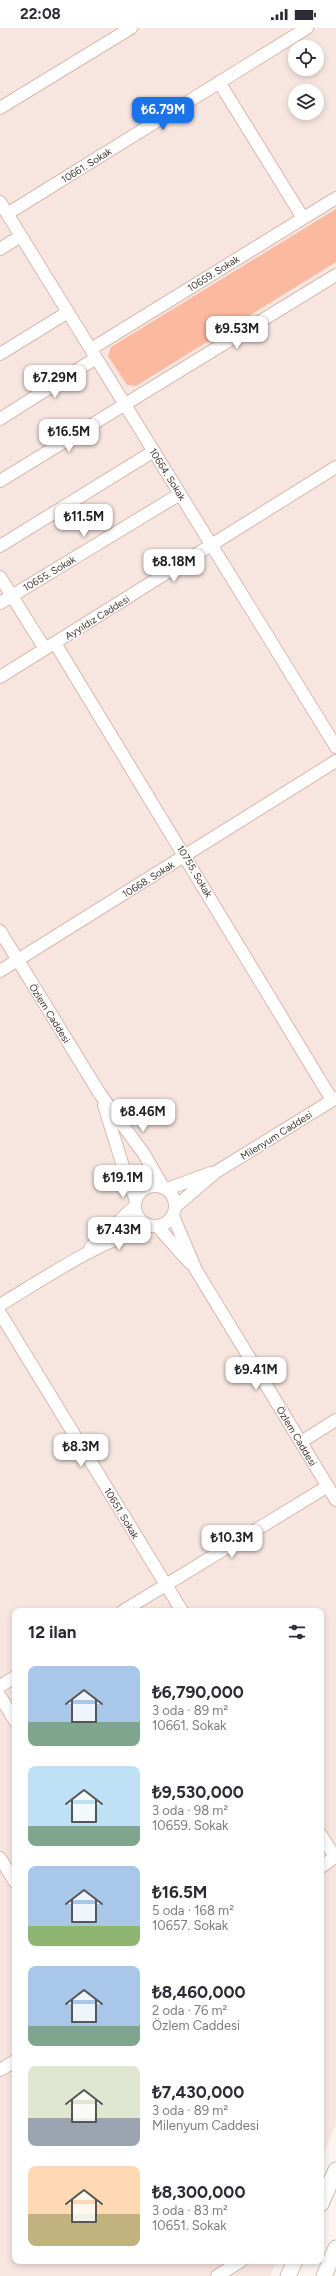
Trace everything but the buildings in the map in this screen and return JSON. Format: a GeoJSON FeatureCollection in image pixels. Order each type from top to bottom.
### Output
{"type":"FeatureCollection","features":[{"type":"Feature","properties":{"kind":"main road"},"geometry":{"type":"LineString","coordinates":[[324,2197],[336,2170]]}},
{"type":"Feature","properties":{"kind":"main road"},"geometry":{"type":"LineString","coordinates":[[324,2276],[336,2248]]}},
{"type":"Feature","properties":{"kind":"main road"},"geometry":{"type":"LineString","coordinates":[[288,2276],[294,2264]]}},
{"type":"Feature","properties":{"kind":"street"},"geometry":{"type":"LineString","coordinates":[[0,108],[131,28]]}},
{"type":"Feature","properties":{"kind":"street","name":"10661. Sokak"},"geometry":{"type":"LineString","coordinates":[[8,214],[307,28]]}},
{"type":"Feature","properties":{"kind":"street"},"geometry":{"type":"LineString","coordinates":[[220,82],[303,218]]}},
{"type":"Feature","properties":{"kind":"street","name":"10659. Sokak"},"geometry":{"type":"LineString","coordinates":[[0,419],[94,353],[336,198]]}},
{"type":"Feature","properties":{"kind":"street","name":"10664. Sokak"},"geometry":{"type":"LineString","coordinates":[[0,202],[336,747]]}},
{"type":"Feature","properties":{"kind":"street"},"geometry":{"type":"LineString","coordinates":[[0,249],[21,236]]}},
{"type":"Feature","properties":{"kind":"street"},"geometry":{"type":"LineString","coordinates":[[0,481],[336,275]]}},
{"type":"Feature","properties":{"kind":"street"},"geometry":{"type":"LineString","coordinates":[[0,354],[68,312]]}},
{"type":"Feature","properties":{"kind":"street"},"geometry":{"type":"LineString","coordinates":[[0,546],[154,451]]}},
{"type":"Feature","properties":{"kind":"street","name":"Ayyıldız Caddesi"},"geometry":{"type":"LineString","coordinates":[[0,678],[336,467]]}},
{"type":"Feature","properties":{"kind":"street","name":"10655. Sokak"},"geometry":{"type":"LineString","coordinates":[[0,603],[180,494]]}},
{"type":"Feature","properties":{"kind":"street","name":"10755. Sokak"},"geometry":{"type":"LineString","coordinates":[[0,577],[12,596],[50,646],[185,855],[334,1099]]}},
{"type":"Feature","properties":{"kind":"street","name":"10668. Sokak"},"geometry":{"type":"LineString","coordinates":[[0,971],[336,761]]}},
{"type":"Feature","properties":{"kind":"street","name":"Özlem Caddesi"},"geometry":{"type":"LineString","coordinates":[[0,931],[100,1094],[144,1154],[165,1188]]}},
{"type":"Feature","properties":{"kind":"street","name":"Özlem Caddesi"},"geometry":{"type":"LineString","coordinates":[[100,1094],[135,1203]]}},
{"type":"Feature","properties":{"kind":"street","name":"Milenyum Caddesi"},"geometry":{"type":"LineString","coordinates":[[216,1172],[334,1099]]}},
{"type":"Feature","properties":{"kind":"street"},"geometry":{"type":"LineString","coordinates":[[80,1256],[135,1203],[139,1193],[150,1186],[165,1188],[216,1172]]}},
{"type":"Feature","properties":{"kind":"street"},"geometry":{"type":"LineString","coordinates":[[0,1305],[80,1256],[132,1231],[169,1221],[174,1212],[216,1172]]}},
{"type":"Feature","properties":{"kind":"street"},"geometry":{"type":"LineString","coordinates":[[165,1188],[173,1196],[174,1212]]}},
{"type":"Feature","properties":{"kind":"street"},"geometry":{"type":"LineString","coordinates":[[135,1203],[139,1218],[153,1226]]}},
{"type":"Feature","properties":{"kind":"street","name":"Özlem Caddesi"},"geometry":{"type":"LineString","coordinates":[[174,1212],[196,1270],[336,1500]]}},
{"type":"Feature","properties":{"kind":"street","name":"Özlem Caddesi"},"geometry":{"type":"LineString","coordinates":[[153,1226],[196,1270]]}},
{"type":"Feature","properties":{"kind":"street","name":"10651. Sokak"},"geometry":{"type":"LineString","coordinates":[[0,1313],[180,1608]]}},
{"type":"Feature","properties":{"kind":"street"},"geometry":{"type":"LineString","coordinates":[[301,1442],[336,1420]]}},
{"type":"Feature","properties":{"kind":"street"},"geometry":{"type":"LineString","coordinates":[[128,1608],[328,1486]]}},
{"type":"Feature","properties":{"kind":"street"},"geometry":{"type":"LineString","coordinates":[[0,1686],[12,1679]]}},
{"type":"Feature","properties":{"kind":"street"},"geometry":{"type":"LineString","coordinates":[[0,1696],[12,1716]]}},
{"type":"Feature","properties":{"kind":"street"},"geometry":{"type":"LineString","coordinates":[[324,1840],[335,1856],[324,1865]]}},
{"type":"Feature","properties":{"kind":"street"},"geometry":{"type":"LineString","coordinates":[[0,1858],[12,1877]]}},
{"type":"Feature","properties":{"kind":"street"},"geometry":{"type":"LineString","coordinates":[[0,2070],[12,2063]]}},
{"type":"Feature","properties":{"kind":"street"},"geometry":{"type":"LineString","coordinates":[[217,2276],[236,2264]]}},
{"type":"Feature","properties":{"kind":"shaded area"},"geometry":{"type":"Polygon","coordinates":[[[0,28],[336,28],[336,2125],[324,2153],[324,1608],[12,1608],[12,2264],[276,2264],[270,2276],[0,2276],[0,28]]]}},
{"type":"Feature","properties":{"kind":"shaded area"},"geometry":{"type":"Polygon","coordinates":[[[336,209],[336,262],[136,386],[127,385],[108,356],[111,347],[336,209]]]}}]}
